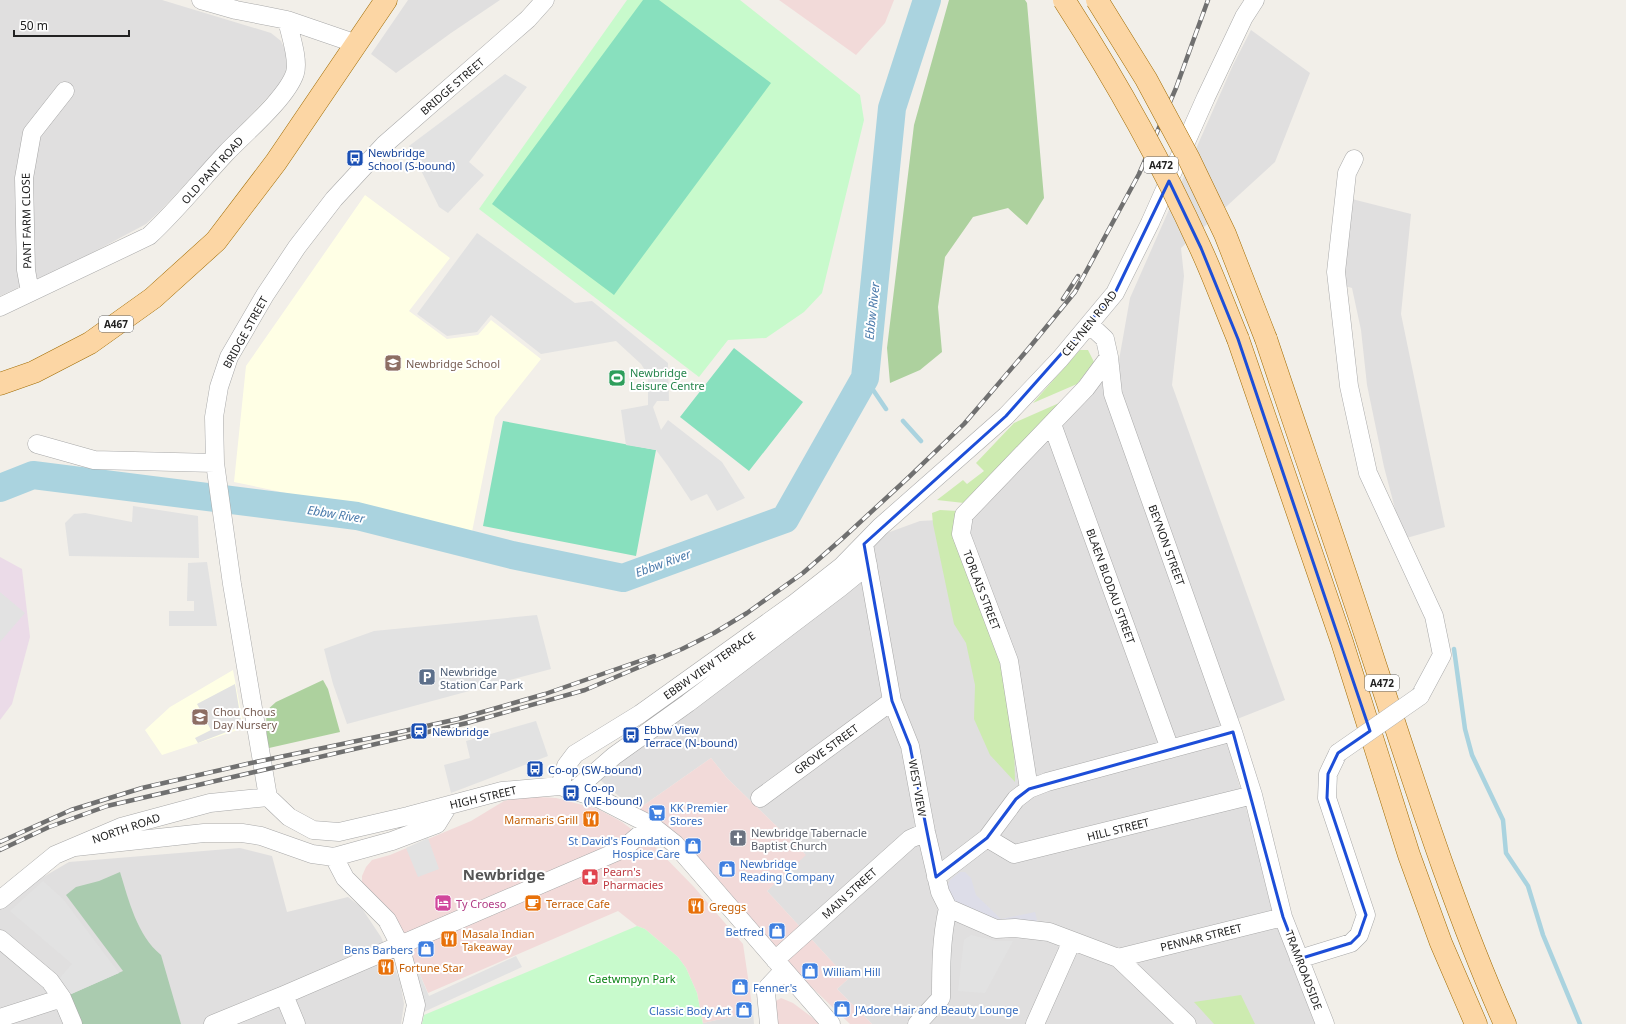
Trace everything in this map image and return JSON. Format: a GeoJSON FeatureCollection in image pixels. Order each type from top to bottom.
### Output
{"type":"FeatureCollection","features":[{"type":"Feature","properties":{"kind":"main road","name":"A467"},"geometry":{"type":"LineString","coordinates":[[0,384],[34,372],[90,343],[153,298],[216,241],[276,162],[386,0]]}},
{"type":"Feature","properties":{"kind":"main road","name":"A472"},"geometry":{"type":"LineString","coordinates":[[1064,0],[1089,38],[1157,156],[1201,248],[1238,339],[1342,642],[1409,855],[1441,943],[1476,1024]]}},
{"type":"Feature","properties":{"kind":"main road","name":"A472"},"geometry":{"type":"LineString","coordinates":[[1097,0],[1146,79],[1189,159],[1225,234],[1266,338],[1361,619],[1442,867],[1485,979],[1505,1024]]}},
{"type":"Feature","properties":{"kind":"street"},"geometry":{"type":"LineString","coordinates":[[201,0],[236,10],[287,20],[357,44]]}},
{"type":"Feature","properties":{"kind":"street","name":"BRIDGE STREET"},"geometry":{"type":"LineString","coordinates":[[268,797],[232,584],[216,471],[214,417],[219,387],[229,357],[265,295],[297,247],[330,204],[367,162],[528,19],[545,0]]}},
{"type":"Feature","properties":{"kind":"street","name":"CELYNEN ROAD"},"geometry":{"type":"LineString","coordinates":[[864,544],[880,527],[1006,416],[1090,325],[1115,293],[1150,223],[1238,31],[1255,0]]}},
{"type":"Feature","properties":{"kind":"street","name":"OLD PANT ROAD"},"geometry":{"type":"LineString","coordinates":[[0,306],[149,236],[169,217],[225,154],[281,96],[291,82],[295,72],[296,60],[287,20]]}},
{"type":"Feature","properties":{"kind":"street","name":"PANT FARM CLOSE"},"geometry":{"type":"LineString","coordinates":[[30,292],[26,270],[24,178],[32,133],[65,91]]}},
{"type":"Feature","properties":{"kind":"street"},"geometry":{"type":"LineString","coordinates":[[1299,958],[1351,943],[1359,935],[1366,915],[1327,798],[1328,774],[1338,753],[1420,696],[1442,655],[1434,616],[1368,473],[1349,386],[1336,272],[1347,173],[1354,159]]}},
{"type":"Feature","properties":{"kind":"street"},"geometry":{"type":"LineString","coordinates":[[1090,325],[1105,339],[1109,357]]}},
{"type":"Feature","properties":{"kind":"street","name":"TORLAIS STREET"},"geometry":{"type":"LineString","coordinates":[[1029,789],[1009,661],[961,534],[964,515],[1086,388],[1109,357]]}},
{"type":"Feature","properties":{"kind":"street","name":"BEYNON STREET"},"geometry":{"type":"LineString","coordinates":[[1109,357],[1113,394],[1233,732],[1253,795]]}},
{"type":"Feature","properties":{"kind":"street","name":"BLAEN BLODAU STREET"},"geometry":{"type":"LineString","coordinates":[[1052,424],[1170,749]]}},
{"type":"Feature","properties":{"kind":"street"},"geometry":{"type":"LineString","coordinates":[[37,444],[94,460],[216,471]]}},
{"type":"Feature","properties":{"kind":"street","name":"WEST VIEW"},"geometry":{"type":"LineString","coordinates":[[864,544],[892,701],[910,746],[936,877],[940,892],[948,908]]}},
{"type":"Feature","properties":{"kind":"street","name":"EBBW VIEW TERRACE"},"geometry":{"type":"LineString","coordinates":[[568,788],[566,766],[575,754],[640,714],[795,603],[842,566],[864,544]]}},
{"type":"Feature","properties":{"kind":"street"},"geometry":{"type":"LineString","coordinates":[[568,788],[614,756],[764,645],[868,565]]}},
{"type":"Feature","properties":{"kind":"street","name":"GROVE STREET"},"geometry":{"type":"LineString","coordinates":[[760,798],[892,701]]}},
{"type":"Feature","properties":{"kind":"street"},"geometry":{"type":"LineString","coordinates":[[936,877],[987,838],[1016,799],[1029,789],[1047,782],[1233,732]]}},
{"type":"Feature","properties":{"kind":"street","name":"HIGH STREET"},"geometry":{"type":"LineString","coordinates":[[268,797],[289,817],[313,830],[339,832],[361,828],[502,791],[568,788],[600,799],[651,825],[675,844],[831,1024]]}},
{"type":"Feature","properties":{"kind":"street","name":"HILL STREET"},"geometry":{"type":"LineString","coordinates":[[987,838],[1014,854],[1253,795]]}},
{"type":"Feature","properties":{"kind":"street","name":"TRAMROADSIDE"},"geometry":{"type":"LineString","coordinates":[[1253,795],[1283,917],[1325,1024]]}},
{"type":"Feature","properties":{"kind":"street","name":"NORTH ROAD"},"geometry":{"type":"LineString","coordinates":[[0,900],[55,855],[122,827],[210,803],[268,797]]}},
{"type":"Feature","properties":{"kind":"street"},"geometry":{"type":"LineString","coordinates":[[74,847],[204,833],[242,833],[261,836],[312,854],[334,857],[392,841],[437,824],[448,806]]}},
{"type":"Feature","properties":{"kind":"street"},"geometry":{"type":"LineString","coordinates":[[213,1024],[284,995],[623,849],[651,825]]}},
{"type":"Feature","properties":{"kind":"street","name":"MAIN STREET"},"geometry":{"type":"LineString","coordinates":[[769,1024],[766,993],[780,965],[910,839],[926,832]]}},
{"type":"Feature","properties":{"kind":"street"},"geometry":{"type":"LineString","coordinates":[[334,857],[345,878],[387,920],[400,945],[416,1005],[412,1024]]}},
{"type":"Feature","properties":{"kind":"street"},"geometry":{"type":"LineString","coordinates":[[917,1024],[941,998],[942,949],[948,908],[996,929],[1016,928],[1049,932],[1118,958],[1187,1024]]}},
{"type":"Feature","properties":{"kind":"street","name":"PENNAR STREET"},"geometry":{"type":"LineString","coordinates":[[1118,958],[1283,917]]}},
{"type":"Feature","properties":{"kind":"street"},"geometry":{"type":"LineString","coordinates":[[0,939],[50,981],[62,998],[73,1024]]}},
{"type":"Feature","properties":{"kind":"street"},"geometry":{"type":"LineString","coordinates":[[1035,1024],[1072,941]]}},
{"type":"Feature","properties":{"kind":"street"},"geometry":{"type":"LineString","coordinates":[[284,995],[296,1024]]}},
{"type":"Feature","properties":{"kind":"street"},"geometry":{"type":"LineString","coordinates":[[0,1018],[62,998]]}},
{"type":"Feature","properties":{"kind":"highlighted area"},"geometry":{"type":"Polygon","coordinates":[[[1169,181],[1201,248],[1238,339],[1370,731],[1338,753],[1328,774],[1327,798],[1366,915],[1359,935],[1351,943],[1299,959],[1283,917],[1233,732],[1029,789],[1016,799],[987,838],[936,877],[910,746],[892,701],[864,544],[1006,416],[1115,293],[1169,181]]]}},
{"type":"Feature","properties":{"kind":"shaded area"},"geometry":{"type":"Polygon","coordinates":[[[0,0],[162,0],[271,33],[281,41],[286,52],[287,68],[281,83],[146,224],[75,262],[0,296],[0,0]]]}},
{"type":"Feature","properties":{"kind":"shaded area"},"geometry":{"type":"Polygon","coordinates":[[[408,0],[500,0],[396,73],[371,54],[408,0]]]}},
{"type":"Feature","properties":{"kind":"shaded area"},"geometry":{"type":"Polygon","coordinates":[[[779,0],[894,0],[885,23],[856,55],[779,0]]]}},
{"type":"Feature","properties":{"kind":"shaded area"},"geometry":{"type":"Polygon","coordinates":[[[1251,30],[1310,73],[1275,162],[1181,248],[1184,276],[1172,385],[1285,700],[1222,725],[1280,926],[1315,1024],[872,1024],[837,989],[848,979],[767,891],[805,854],[727,778],[711,758],[637,810],[588,769],[799,611],[876,537],[920,521],[973,518],[1119,360],[1130,298],[1233,65],[1251,30]]]}},
{"type":"Feature","properties":{"kind":"shaded area"},"geometry":{"type":"Polygon","coordinates":[[[505,74],[527,87],[469,162],[484,175],[448,213],[439,207],[409,146],[505,74]]]}},
{"type":"Feature","properties":{"kind":"shaded area","name":"Newbridge School"},"geometry":{"type":"Polygon","coordinates":[[[365,195],[450,258],[409,311],[447,339],[478,335],[491,320],[541,359],[495,417],[472,532],[234,482],[246,366],[365,195]]]}},
{"type":"Feature","properties":{"kind":"shaded area"},"geometry":{"type":"Polygon","coordinates":[[[1348,198],[1411,214],[1401,314],[1445,527],[1403,539],[1384,467],[1367,385],[1361,330],[1352,288],[1341,285],[1348,198]]]}},
{"type":"Feature","properties":{"kind":"shaded area"},"geometry":{"type":"Polygon","coordinates":[[[477,233],[575,303],[592,301],[668,363],[669,401],[657,401],[653,407],[661,430],[668,420],[722,462],[745,498],[717,511],[707,494],[691,501],[656,450],[626,445],[621,410],[648,405],[648,375],[641,364],[616,341],[541,354],[491,315],[477,332],[447,336],[417,314],[477,233]]]}},
{"type":"Feature","properties":{"kind":"shaded area"},"geometry":{"type":"Polygon","coordinates":[[[133,506],[198,516],[199,558],[69,556],[65,523],[74,514],[85,513],[132,522],[133,506]]]}},
{"type":"Feature","properties":{"kind":"shaded area"},"geometry":{"type":"Polygon","coordinates":[[[0,557],[22,569],[30,637],[12,704],[0,720],[0,557]]]}},
{"type":"Feature","properties":{"kind":"shaded area"},"geometry":{"type":"Polygon","coordinates":[[[207,562],[217,626],[169,626],[169,611],[194,611],[194,601],[187,601],[188,563],[207,562]]]}},
{"type":"Feature","properties":{"kind":"shaded area"},"geometry":{"type":"Polygon","coordinates":[[[0,592],[25,613],[0,642],[0,592]]]}},
{"type":"Feature","properties":{"kind":"shaded area","name":"Newbridge Station Car Park"},"geometry":{"type":"Polygon","coordinates":[[[537,615],[551,669],[347,724],[333,684],[324,649],[374,631],[537,615]]]}},
{"type":"Feature","properties":{"kind":"shaded area","name":"Chou Chous Day Nursery"},"geometry":{"type":"Polygon","coordinates":[[[233,670],[244,728],[162,755],[145,730],[170,707],[233,670]]]}},
{"type":"Feature","properties":{"kind":"shaded area"},"geometry":{"type":"Polygon","coordinates":[[[235,684],[242,726],[198,743],[195,738],[211,730],[197,704],[235,684]]]}},
{"type":"Feature","properties":{"kind":"shaded area"},"geometry":{"type":"Polygon","coordinates":[[[536,721],[548,756],[451,793],[444,765],[470,758],[466,741],[536,721]]]}},
{"type":"Feature","properties":{"kind":"shaded area"},"geometry":{"type":"Polygon","coordinates":[[[711,758],[727,778],[806,855],[767,891],[848,979],[837,989],[872,1024],[850,1024],[797,973],[637,810],[711,758]]]}},
{"type":"Feature","properties":{"kind":"shaded area"},"geometry":{"type":"Polygon","coordinates":[[[524,796],[556,798],[598,809],[622,822],[655,847],[694,887],[743,944],[753,1012],[703,1023],[697,993],[686,968],[678,957],[645,929],[637,926],[618,911],[428,993],[408,947],[362,884],[362,876],[366,867],[372,860],[390,855],[471,821],[504,801],[524,796]]]}},
{"type":"Feature","properties":{"kind":"shaded area"},"geometry":{"type":"Polygon","coordinates":[[[428,838],[439,869],[418,877],[406,848],[428,838]]]}},
{"type":"Feature","properties":{"kind":"shaded area"},"geometry":{"type":"Polygon","coordinates":[[[240,848],[272,856],[287,912],[348,897],[361,907],[381,937],[400,981],[404,1004],[401,1024],[0,1024],[0,908],[38,880],[69,862],[240,848]]]}},
{"type":"Feature","properties":{"kind":"shaded area"},"geometry":{"type":"Polygon","coordinates":[[[120,872],[140,928],[153,947],[161,955],[181,1024],[79,1024],[69,995],[123,971],[66,895],[76,887],[99,881],[120,872]]]}},
{"type":"Feature","properties":{"kind":"shaded area"},"geometry":{"type":"Polygon","coordinates":[[[960,872],[965,872],[971,878],[976,895],[1001,919],[1035,912],[1038,924],[999,925],[956,908],[946,890],[950,880],[960,872]]]}},
{"type":"Feature","properties":{"kind":"shaded area"},"geometry":{"type":"Polygon","coordinates":[[[43,881],[63,899],[119,973],[69,995],[59,979],[72,964],[10,911],[43,881]]]}},
{"type":"Feature","properties":{"kind":"shaded area"},"geometry":{"type":"Polygon","coordinates":[[[971,935],[996,941],[1013,941],[985,993],[958,991],[964,940],[971,935]]]}},
{"type":"Feature","properties":{"kind":"shaded area"},"geometry":{"type":"Polygon","coordinates":[[[408,947],[429,996],[516,956],[522,967],[417,1015],[408,947]]]}},
{"type":"Feature","properties":{"kind":"shaded area"},"geometry":{"type":"Polygon","coordinates":[[[781,998],[793,1003],[821,1024],[777,1024],[776,1001],[781,998]]]}},
{"type":"Feature","properties":{"kind":"shaded area"},"geometry":{"type":"Polygon","coordinates":[[[753,1012],[754,1024],[703,1024],[703,1023],[753,1012]]]}},
{"type":"Feature","properties":{"kind":"green space"},"geometry":{"type":"Polygon","coordinates":[[[627,0],[740,0],[860,95],[864,120],[822,293],[804,312],[766,338],[728,340],[699,377],[479,209],[627,0]]]}},
{"type":"Feature","properties":{"kind":"green space"},"geometry":{"type":"Polygon","coordinates":[[[643,0],[659,0],[771,83],[614,295],[492,204],[643,0]]]}},
{"type":"Feature","properties":{"kind":"green space"},"geometry":{"type":"Polygon","coordinates":[[[949,0],[1025,0],[1027,3],[1044,198],[1027,225],[1008,208],[973,217],[945,257],[938,307],[942,352],[920,370],[890,383],[887,348],[914,125],[949,0]]]}},
{"type":"Feature","properties":{"kind":"green space"},"geometry":{"type":"Polygon","coordinates":[[[734,348],[803,402],[749,471],[680,417],[734,348]]]}},
{"type":"Feature","properties":{"kind":"green space"},"geometry":{"type":"Polygon","coordinates":[[[1080,350],[1088,350],[1094,362],[1077,384],[1033,403],[1080,350]]]}},
{"type":"Feature","properties":{"kind":"green space"},"geometry":{"type":"Polygon","coordinates":[[[1066,400],[964,503],[937,500],[963,480],[967,484],[984,471],[976,463],[1014,423],[1066,400]]]}},
{"type":"Feature","properties":{"kind":"green space"},"geometry":{"type":"Polygon","coordinates":[[[503,421],[656,450],[636,556],[483,526],[503,421]]]}},
{"type":"Feature","properties":{"kind":"green space"},"geometry":{"type":"Polygon","coordinates":[[[940,510],[958,511],[1003,661],[1014,741],[1015,782],[990,755],[974,719],[975,685],[966,643],[954,624],[933,524],[932,513],[940,510]]]}},
{"type":"Feature","properties":{"kind":"green space"},"geometry":{"type":"Polygon","coordinates":[[[323,680],[328,689],[340,732],[269,748],[267,740],[266,711],[276,702],[323,680]]]}},
{"type":"Feature","properties":{"kind":"green space","name":"Caetwmpyn Park"},"geometry":{"type":"Polygon","coordinates":[[[637,926],[645,929],[678,957],[686,968],[697,993],[703,1024],[422,1024],[424,1015],[637,926]]]}},
{"type":"Feature","properties":{"kind":"green space"},"geometry":{"type":"Polygon","coordinates":[[[1241,995],[1255,1024],[1214,1024],[1194,1002],[1241,995]]]}},
{"type":"Feature","properties":{"kind":"waterway","name":"Ebbw River"},"geometry":{"type":"LineString","coordinates":[[0,488],[33,475],[357,516],[512,555],[623,578],[785,519],[865,378],[892,108],[927,0]]}},
{"type":"Feature","properties":{"kind":"waterway"},"geometry":{"type":"LineString","coordinates":[[865,378],[886,409]]}},
{"type":"Feature","properties":{"kind":"waterway"},"geometry":{"type":"LineString","coordinates":[[903,421],[921,441]]}},
{"type":"Feature","properties":{"kind":"waterway"},"geometry":{"type":"LineString","coordinates":[[1454,649],[1465,729],[1472,755],[1503,820],[1506,853],[1528,886],[1543,935],[1580,1024]]}},
{"type":"Feature","properties":{"kind":"railway"},"geometry":{"type":"LineString","coordinates":[[0,850],[49,827],[107,806],[467,723],[585,690],[682,649],[714,633],[747,613],[803,573],[909,477],[964,424],[1075,292],[1139,174],[1176,88],[1208,0]]}},
{"type":"Feature","properties":{"kind":"railway"},"geometry":{"type":"LineString","coordinates":[[1063,299],[1078,276]]}},
{"type":"Feature","properties":{"kind":"railway"},"geometry":{"type":"LineString","coordinates":[[0,842],[71,810],[142,788],[458,719],[545,694],[654,656]]}},
{"type":"Feature","properties":{"kind":"place","name":"Newbridge School (S-bound)"},"geometry":{"type":"Point","coordinates":[355,158]}},
{"type":"Feature","properties":{"kind":"place","name":"Newbridge School"},"geometry":{"type":"Point","coordinates":[393,363]}},
{"type":"Feature","properties":{"kind":"place","name":"Newbridge Leisure Centre"},"geometry":{"type":"Point","coordinates":[617,378]}},
{"type":"Feature","properties":{"kind":"place","name":"Newbridge Station Car Park"},"geometry":{"type":"Point","coordinates":[427,677]}},
{"type":"Feature","properties":{"kind":"place","name":"Chou Chous Day Nursery"},"geometry":{"type":"Point","coordinates":[200,717]}},
{"type":"Feature","properties":{"kind":"place","name":"Newbridge"},"geometry":{"type":"Point","coordinates":[419,731]}},
{"type":"Feature","properties":{"kind":"place","name":"Ebbw View Terrace (N-bound)"},"geometry":{"type":"Point","coordinates":[631,735]}},
{"type":"Feature","properties":{"kind":"place","name":"Co-op (SW-bound)"},"geometry":{"type":"Point","coordinates":[535,769]}},
{"type":"Feature","properties":{"kind":"place","name":"Co-op (NE-bound)"},"geometry":{"type":"Point","coordinates":[571,793]}},
{"type":"Feature","properties":{"kind":"place","name":"KK Premier Stores"},"geometry":{"type":"Point","coordinates":[657,813]}},
{"type":"Feature","properties":{"kind":"place","name":"Marmaris Grill"},"geometry":{"type":"Point","coordinates":[591,819]}},
{"type":"Feature","properties":{"kind":"place","name":"Newbridge Tabernacle Baptist Church"},"geometry":{"type":"Point","coordinates":[738,838]}},
{"type":"Feature","properties":{"kind":"place","name":"St David's Foundation Hospice Care"},"geometry":{"type":"Point","coordinates":[693,846]}},
{"type":"Feature","properties":{"kind":"place","name":"Newbridge Reading Company"},"geometry":{"type":"Point","coordinates":[727,869]}},
{"type":"Feature","properties":{"kind":"place","name":"Pearn's Pharmacies"},"geometry":{"type":"Point","coordinates":[590,877]}},
{"type":"Feature","properties":{"kind":"place","name":"Ty Croeso"},"geometry":{"type":"Point","coordinates":[443,903]}},
{"type":"Feature","properties":{"kind":"place","name":"Terrace Cafe"},"geometry":{"type":"Point","coordinates":[533,903]}},
{"type":"Feature","properties":{"kind":"place","name":"Greggs"},"geometry":{"type":"Point","coordinates":[696,906]}},
{"type":"Feature","properties":{"kind":"place","name":"Betfred"},"geometry":{"type":"Point","coordinates":[777,931]}},
{"type":"Feature","properties":{"kind":"place","name":"Masala Indian Takeaway"},"geometry":{"type":"Point","coordinates":[449,939]}},
{"type":"Feature","properties":{"kind":"place","name":"Bens Barbers"},"geometry":{"type":"Point","coordinates":[426,949]}},
{"type":"Feature","properties":{"kind":"place","name":"Fortune Star"},"geometry":{"type":"Point","coordinates":[386,967]}},
{"type":"Feature","properties":{"kind":"place","name":"William Hill"},"geometry":{"type":"Point","coordinates":[810,971]}},
{"type":"Feature","properties":{"kind":"place","name":"Fenner's"},"geometry":{"type":"Point","coordinates":[740,987]}},
{"type":"Feature","properties":{"kind":"place","name":"J'Adore Hair and Beauty Lounge"},"geometry":{"type":"Point","coordinates":[842,1009]}},
{"type":"Feature","properties":{"kind":"place","name":"Classic Body Art"},"geometry":{"type":"Point","coordinates":[744,1010]}},
{"type":"Feature","properties":{"kind":"district","name":"Newbridge"},"geometry":{"type":"Point","coordinates":[504,874]}}]}
